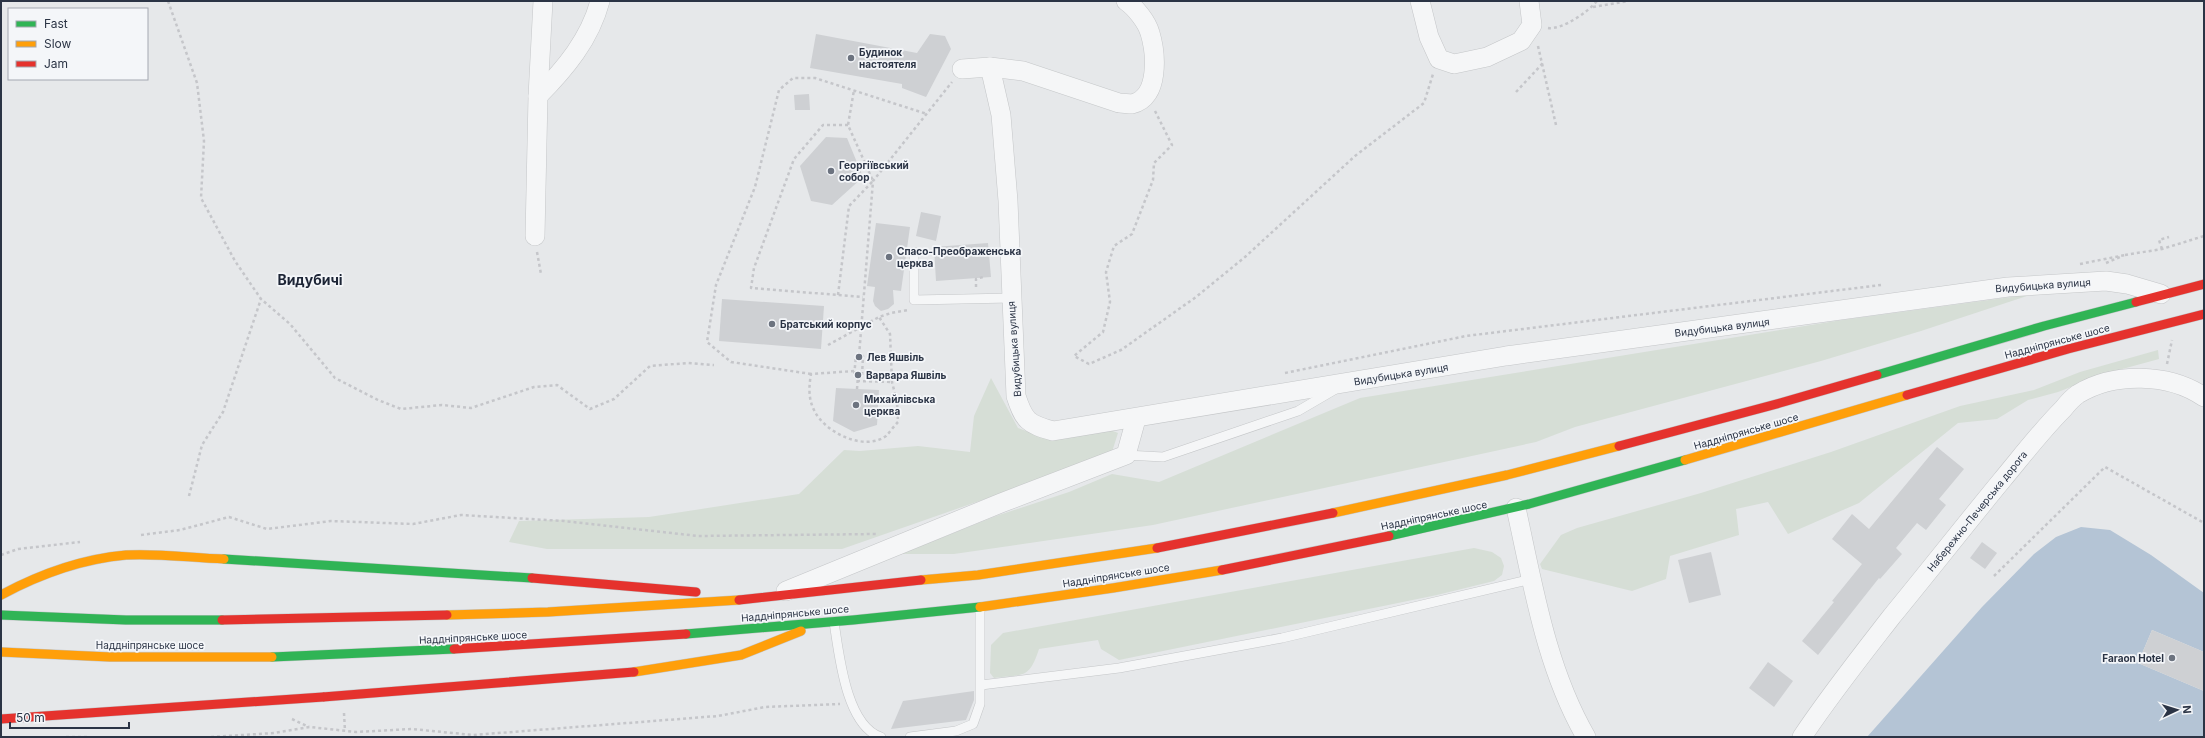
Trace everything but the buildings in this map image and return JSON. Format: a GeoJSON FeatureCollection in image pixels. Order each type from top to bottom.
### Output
{"type":"FeatureCollection","features":[{"type":"Feature","properties":{"kind":"main road"},"geometry":{"type":"LineString","coordinates":[[2169,292],[2204,274]]}},
{"type":"Feature","properties":{"kind":"main road","name":"Наддніпрянське шосе"},"geometry":{"type":"LineString","coordinates":[[1,615],[126,620],[261,620],[548,612],[761,598],[978,575],[1142,550],[1272,526],[1477,482],[1780,403],[2044,326],[2204,284]]}},
{"type":"Feature","properties":{"kind":"main road","name":"Наддніпрянське шосе"},"geometry":{"type":"LineString","coordinates":[[1,652],[140,657],[261,657],[402,652],[549,644],[820,623],[980,607],[1148,582],[1277,560],[1516,508],[1785,432],[2050,354],[2204,314]]}},
{"type":"Feature","properties":{"kind":"main road"},"geometry":{"type":"LineString","coordinates":[[2184,318],[2204,318]]}},
{"type":"Feature","properties":{"kind":"main road"},"geometry":{"type":"LineString","coordinates":[[1,595],[59,567],[89,559],[127,555],[568,579],[761,598]]}},
{"type":"Feature","properties":{"kind":"main road"},"geometry":{"type":"LineString","coordinates":[[1,719],[323,697],[655,670],[742,656],[820,623]]}},
{"type":"Feature","properties":{"kind":"street"},"geometry":{"type":"LineString","coordinates":[[535,236],[538,96],[543,1]]}},
{"type":"Feature","properties":{"kind":"street"},"geometry":{"type":"LineString","coordinates":[[538,96],[567,66],[596,16],[600,1]]}},
{"type":"Feature","properties":{"kind":"street"},"geometry":{"type":"LineString","coordinates":[[962,68],[990,67],[1023,71],[1119,103],[1132,104],[1140,100],[1151,87],[1154,73],[1150,32],[1139,14],[1126,1]]}},
{"type":"Feature","properties":{"kind":"street"},"geometry":{"type":"LineString","coordinates":[[1420,1],[1429,37],[1439,59],[1454,64],[1487,57],[1520,41],[1532,25],[1530,1]]}},
{"type":"Feature","properties":{"kind":"street","name":"Видубицька вулиця"},"geometry":{"type":"LineString","coordinates":[[990,67],[1001,115],[1008,201],[1016,396],[1022,415],[1033,426],[1053,431],[1136,419],[1506,356],[2008,287],[2106,281],[2169,292]]}},
{"type":"Feature","properties":{"kind":"street","name":"Набережно-Печерська дорога"},"geometry":{"type":"LineString","coordinates":[[1802,737],[1826,700],[1955,537],[2051,421],[2071,400],[2094,386],[2114,381],[2164,380],[2190,387],[2204,397]]}},
{"type":"Feature","properties":{"kind":"street"},"geometry":{"type":"LineString","coordinates":[[761,598],[1000,503],[1126,455],[1136,419]]}},
{"type":"Feature","properties":{"kind":"street"},"geometry":{"type":"LineString","coordinates":[[1516,508],[1554,667],[1572,713],[1586,737]]}},
{"type":"Feature","properties":{"kind":"lane"},"geometry":{"type":"LineString","coordinates":[[914,252],[914,300],[1011,298]]}},
{"type":"Feature","properties":{"kind":"lane"},"geometry":{"type":"LineString","coordinates":[[1126,455],[1163,457],[1298,411],[1343,384]]}},
{"type":"Feature","properties":{"kind":"lane"},"geometry":{"type":"LineString","coordinates":[[981,685],[1119,668],[1282,638],[1532,579]]}},
{"type":"Feature","properties":{"kind":"lane"},"geometry":{"type":"LineString","coordinates":[[910,737],[956,731],[973,724],[980,704],[980,607]]}},
{"type":"Feature","properties":{"kind":"lane"},"geometry":{"type":"LineString","coordinates":[[834,621],[840,661],[852,703],[860,723],[872,734],[881,737]]}},
{"type":"Feature","properties":{"kind":"path"},"geometry":{"type":"LineString","coordinates":[[168,1],[197,83],[204,141],[201,198],[235,261],[261,299],[290,324],[335,378],[378,400],[401,409],[442,405],[470,408],[534,387],[557,385],[590,409],[614,399],[640,377],[650,366],[688,363],[714,365]]}},
{"type":"Feature","properties":{"kind":"path"},"geometry":{"type":"LineString","coordinates":[[1556,125],[1543,62],[1532,25],[1551,28],[1572,21],[1592,7],[1597,1]]}},
{"type":"Feature","properties":{"kind":"path"},"geometry":{"type":"LineString","coordinates":[[1592,7],[1628,1]]}},
{"type":"Feature","properties":{"kind":"path"},"geometry":{"type":"LineString","coordinates":[[1146,94],[1172,145],[1154,163],[1153,180],[1132,234],[1114,246],[1106,272],[1110,302],[1103,332],[1074,356],[1089,364],[1121,350],[1196,297],[1245,257],[1355,156],[1424,103],[1439,59]]}},
{"type":"Feature","properties":{"kind":"path"},"geometry":{"type":"LineString","coordinates":[[1516,92],[1543,62]]}},
{"type":"Feature","properties":{"kind":"path"},"geometry":{"type":"LineString","coordinates":[[838,295],[849,206],[873,182],[962,68]]}},
{"type":"Feature","properties":{"kind":"path"},"geometry":{"type":"LineString","coordinates":[[854,371],[811,374],[731,362],[707,342],[716,285],[755,187],[780,90],[793,78],[815,78],[927,114]]}},
{"type":"Feature","properties":{"kind":"path"},"geometry":{"type":"LineString","coordinates":[[854,90],[848,125],[873,182],[863,297],[862,327],[859,356],[856,356],[854,371],[854,376],[858,376]]}},
{"type":"Feature","properties":{"kind":"path"},"geometry":{"type":"LineString","coordinates":[[848,125],[823,125],[794,159],[754,268],[751,288],[863,297]]}},
{"type":"Feature","properties":{"kind":"path"},"geometry":{"type":"LineString","coordinates":[[535,236],[541,274]]}},
{"type":"Feature","properties":{"kind":"path"},"geometry":{"type":"LineString","coordinates":[[2105,263],[2125,255],[2162,249],[2204,236]]}},
{"type":"Feature","properties":{"kind":"path"},"geometry":{"type":"LineString","coordinates":[[2162,249],[2159,240],[2169,237]]}},
{"type":"Feature","properties":{"kind":"path"},"geometry":{"type":"LineString","coordinates":[[189,496],[202,445],[222,412],[261,299]]}},
{"type":"Feature","properties":{"kind":"path"},"geometry":{"type":"LineString","coordinates":[[828,346],[879,317],[891,313],[912,310]]}},
{"type":"Feature","properties":{"kind":"path"},"geometry":{"type":"LineString","coordinates":[[811,374],[809,385],[810,401],[815,412],[826,425],[852,440],[867,442],[885,436],[898,422],[897,402],[892,382],[890,334],[879,317]]}},
{"type":"Feature","properties":{"kind":"path"},"geometry":{"type":"LineString","coordinates":[[2164,380],[2172,339],[2178,337]]}},
{"type":"Feature","properties":{"kind":"path"},"geometry":{"type":"LineString","coordinates":[[858,376],[862,376],[863,356],[859,356]]}},
{"type":"Feature","properties":{"kind":"path"},"geometry":{"type":"LineString","coordinates":[[857,389],[858,376]]}},
{"type":"Feature","properties":{"kind":"path"},"geometry":{"type":"LineString","coordinates":[[857,382],[892,382]]}},
{"type":"Feature","properties":{"kind":"path"},"geometry":{"type":"LineString","coordinates":[[1994,576],[2105,467],[2204,523]]}},
{"type":"Feature","properties":{"kind":"path"},"geometry":{"type":"LineString","coordinates":[[136,536],[180,530],[229,517],[268,529],[331,521],[413,524],[461,515],[564,521],[698,536],[883,534]]}},
{"type":"Feature","properties":{"kind":"path"},"geometry":{"type":"LineString","coordinates":[[1,556],[18,549],[81,542]]}},
{"type":"Feature","properties":{"kind":"path"},"geometry":{"type":"LineString","coordinates":[[211,737],[274,733],[310,727],[345,731],[412,729],[473,735],[718,716],[765,707],[852,703]]}},
{"type":"Feature","properties":{"kind":"path"},"geometry":{"type":"LineString","coordinates":[[344,711],[345,731]]}},
{"type":"Feature","properties":{"kind":"path"},"geometry":{"type":"LineString","coordinates":[[66,737],[88,737]]}},
{"type":"Feature","properties":{"kind":"shaded area"},"geometry":{"type":"Polygon","coordinates":[[[2033,294],[1921,331],[1821,361],[1575,427],[1536,442],[1153,525],[954,554],[901,554],[996,516],[1069,492],[1112,474],[1159,482],[1360,398],[1842,320],[2033,294]]]}},
{"type":"Feature","properties":{"kind":"shaded area"},"geometry":{"type":"Polygon","coordinates":[[[2158,350],[2159,359],[2104,374],[2058,392],[2028,400],[1997,419],[1958,423],[1859,503],[1788,534],[1768,502],[1736,509],[1739,535],[1670,556],[1666,579],[1632,591],[1542,569],[1540,564],[1561,535],[1577,528],[1701,493],[1831,452],[1960,406],[2034,390],[2080,372],[2158,350]]]}},
{"type":"Feature","properties":{"kind":"shaded area"},"geometry":{"type":"Polygon","coordinates":[[[991,378],[1018,428],[1048,439],[1108,429],[1118,433],[1111,455],[842,549],[547,549],[509,542],[519,521],[649,517],[799,494],[844,450],[860,451],[918,446],[970,452],[974,416],[991,378]]]}},
{"type":"Feature","properties":{"kind":"shaded area"},"geometry":{"type":"Polygon","coordinates":[[[1474,548],[1492,552],[1501,558],[1504,566],[1502,575],[1494,581],[1437,595],[1119,660],[1101,649],[1098,640],[1039,649],[1032,666],[1024,674],[994,678],[990,673],[991,645],[1003,633],[1474,548]]]}},
{"type":"Feature","properties":{"kind":"water"},"geometry":{"type":"Polygon","coordinates":[[[2081,527],[2110,530],[2151,555],[2204,593],[2204,652],[2152,630],[2138,663],[2204,691],[2204,737],[1867,737],[1982,607],[2034,554],[2056,537],[2081,527]]]}},
{"type":"Feature","properties":{"kind":"traffic: fast"},"geometry":{"type":"LineString","coordinates":[[1877,375],[2044,326],[2136,302]]}},
{"type":"Feature","properties":{"kind":"traffic: fast"},"geometry":{"type":"LineString","coordinates":[[1389,536],[1529,504],[1685,460]]}},
{"type":"Feature","properties":{"kind":"traffic: fast"},"geometry":{"type":"LineString","coordinates":[[224,559],[532,578]]}},
{"type":"Feature","properties":{"kind":"traffic: fast"},"geometry":{"type":"LineString","coordinates":[[686,634],[853,620],[980,607]]}},
{"type":"Feature","properties":{"kind":"traffic: fast"},"geometry":{"type":"LineString","coordinates":[[1,615],[126,620],[222,620]]}},
{"type":"Feature","properties":{"kind":"traffic: fast"},"geometry":{"type":"LineString","coordinates":[[272,657],[454,649]]}},
{"type":"Feature","properties":{"kind":"traffic: slow"},"geometry":{"type":"LineString","coordinates":[[1685,460],[1907,395]]}},
{"type":"Feature","properties":{"kind":"traffic: slow"},"geometry":{"type":"LineString","coordinates":[[1333,513],[1507,475],[1619,446]]}},
{"type":"Feature","properties":{"kind":"traffic: slow"},"geometry":{"type":"LineString","coordinates":[[921,580],[978,575],[1157,548]]}},
{"type":"Feature","properties":{"kind":"traffic: slow"},"geometry":{"type":"LineString","coordinates":[[1,595],[46,574],[77,564],[109,557],[150,555],[224,559]]}},
{"type":"Feature","properties":{"kind":"traffic: slow"},"geometry":{"type":"LineString","coordinates":[[980,607],[1113,588],[1222,570]]}},
{"type":"Feature","properties":{"kind":"traffic: slow"},"geometry":{"type":"LineString","coordinates":[[447,615],[548,612],[739,600]]}},
{"type":"Feature","properties":{"kind":"traffic: slow"},"geometry":{"type":"LineString","coordinates":[[634,672],[741,655],[801,631]]}},
{"type":"Feature","properties":{"kind":"traffic: slow"},"geometry":{"type":"LineString","coordinates":[[1,652],[110,657],[272,657]]}},
{"type":"Feature","properties":{"kind":"traffic: jam"},"geometry":{"type":"LineString","coordinates":[[2136,302],[2204,284]]}},
{"type":"Feature","properties":{"kind":"traffic: jam"},"geometry":{"type":"LineString","coordinates":[[1907,395],[2068,349],[2204,314]]}},
{"type":"Feature","properties":{"kind":"traffic: jam"},"geometry":{"type":"LineString","coordinates":[[1619,446],[1780,403],[1877,375]]}},
{"type":"Feature","properties":{"kind":"traffic: jam"},"geometry":{"type":"LineString","coordinates":[[1157,548],[1333,513]]}},
{"type":"Feature","properties":{"kind":"traffic: jam"},"geometry":{"type":"LineString","coordinates":[[1222,570],[1389,536]]}},
{"type":"Feature","properties":{"kind":"traffic: jam"},"geometry":{"type":"LineString","coordinates":[[532,578],[696,592]]}},
{"type":"Feature","properties":{"kind":"traffic: jam"},"geometry":{"type":"LineString","coordinates":[[739,600],[921,580]]}},
{"type":"Feature","properties":{"kind":"traffic: jam"},"geometry":{"type":"LineString","coordinates":[[222,620],[447,615]]}},
{"type":"Feature","properties":{"kind":"traffic: jam"},"geometry":{"type":"LineString","coordinates":[[454,649],[686,634]]}},
{"type":"Feature","properties":{"kind":"traffic: jam"},"geometry":{"type":"LineString","coordinates":[[323,697],[634,672]]}},
{"type":"Feature","properties":{"kind":"traffic: jam"},"geometry":{"type":"LineString","coordinates":[[1,719],[323,697]]}},
{"type":"Feature","properties":{"kind":"place","name":"Будинок настоятеля"},"geometry":{"type":"Point","coordinates":[851,58]}},
{"type":"Feature","properties":{"kind":"place","name":"Георгіївський собор"},"geometry":{"type":"Point","coordinates":[831,171]}},
{"type":"Feature","properties":{"kind":"place","name":"Спасо-Преображенська церква"},"geometry":{"type":"Point","coordinates":[889,257]}},
{"type":"Feature","properties":{"kind":"place","name":"Братський корпус"},"geometry":{"type":"Point","coordinates":[772,324]}},
{"type":"Feature","properties":{"kind":"place","name":"Лев Яшвіль"},"geometry":{"type":"Point","coordinates":[859,357]}},
{"type":"Feature","properties":{"kind":"place","name":"Варвара Яшвіль"},"geometry":{"type":"Point","coordinates":[858,375]}},
{"type":"Feature","properties":{"kind":"place","name":"Михайлівська церква"},"geometry":{"type":"Point","coordinates":[856,405]}},
{"type":"Feature","properties":{"kind":"place","name":"Faraon Hotel"},"geometry":{"type":"Point","coordinates":[2172,658]}},
{"type":"Feature","properties":{"kind":"district","name":"Видубичі"},"geometry":{"type":"Point","coordinates":[310,280]}}]}
